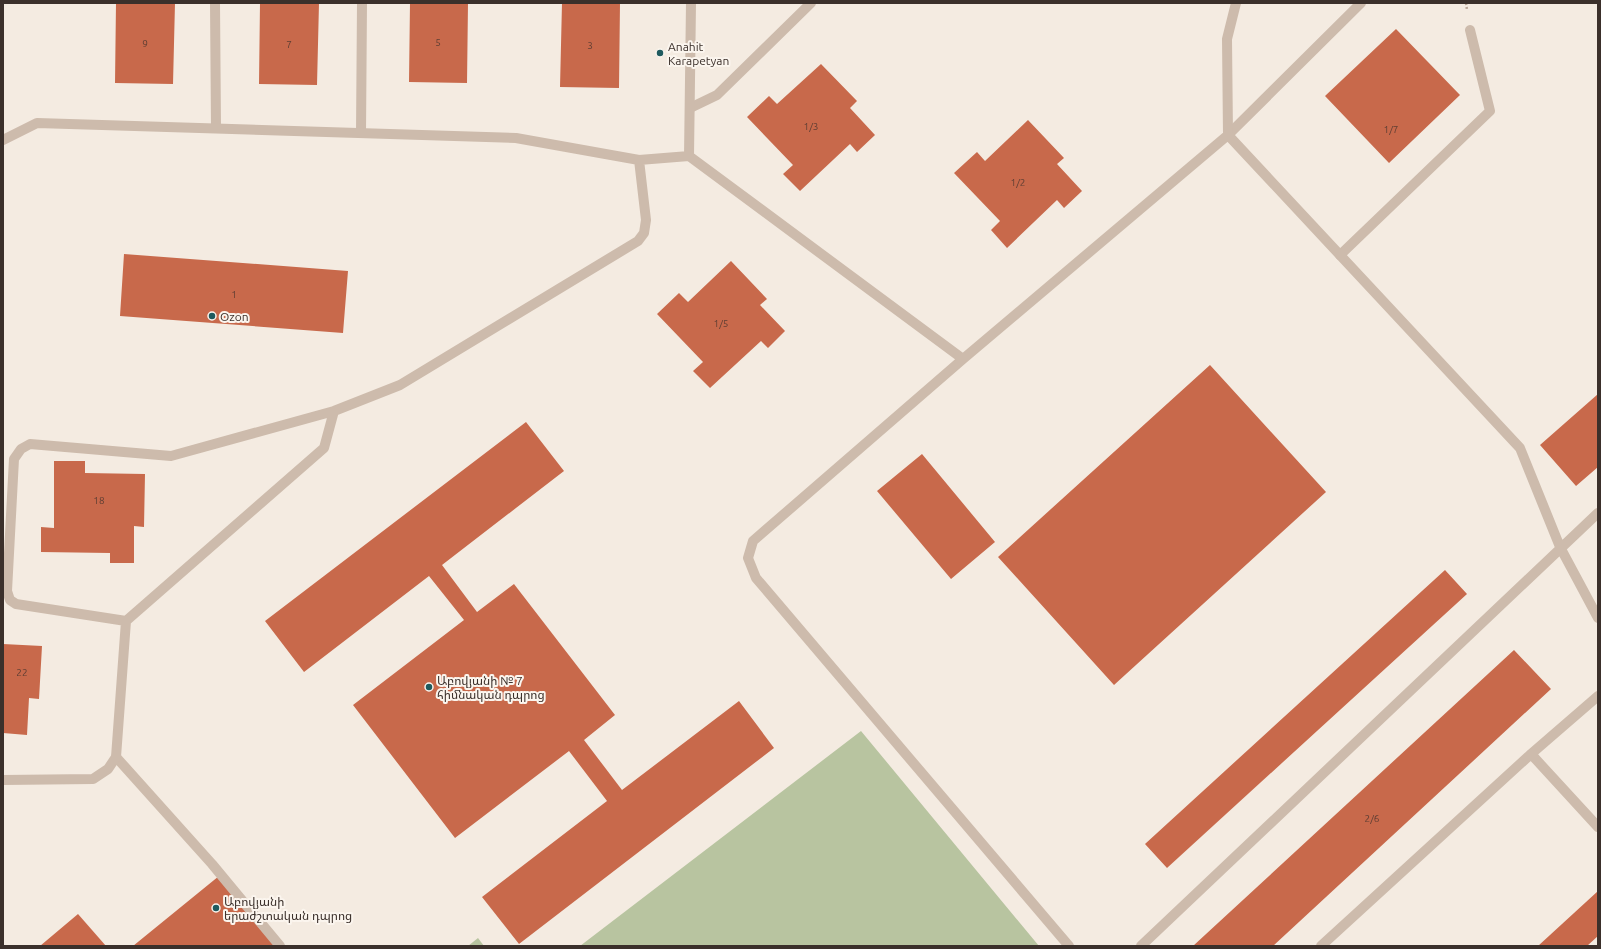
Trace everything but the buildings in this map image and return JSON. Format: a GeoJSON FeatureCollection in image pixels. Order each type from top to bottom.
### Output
{"type":"FeatureCollection","features":[{"type":"Feature","properties":{"kind":"street"},"geometry":{"type":"LineString","coordinates":[[216,3],[216,128]]}},
{"type":"Feature","properties":{"kind":"street"},"geometry":{"type":"LineString","coordinates":[[361,133],[362,3]]}},
{"type":"Feature","properties":{"kind":"street"},"geometry":{"type":"LineString","coordinates":[[689,156],[691,3]]}},
{"type":"Feature","properties":{"kind":"street"},"geometry":{"type":"LineString","coordinates":[[690,108],[717,95],[811,3]]}},
{"type":"Feature","properties":{"kind":"street"},"geometry":{"type":"LineString","coordinates":[[1236,3],[1227,39],[1228,135],[1520,448],[1560,547],[1598,618]]}},
{"type":"Feature","properties":{"kind":"street"},"geometry":{"type":"LineString","coordinates":[[1069,946],[756,578],[748,558],[753,541],[962,359],[1228,135],[1361,3]]}},
{"type":"Feature","properties":{"kind":"street"},"geometry":{"type":"LineString","coordinates":[[1340,255],[1490,111],[1470,30]]}},
{"type":"Feature","properties":{"kind":"street"},"geometry":{"type":"LineString","coordinates":[[3,140],[37,123],[516,138],[639,160],[689,156],[962,359]]}},
{"type":"Feature","properties":{"kind":"street"},"geometry":{"type":"LineString","coordinates":[[126,621],[16,604],[10,600],[7,591],[6,571],[14,460],[21,449],[30,444],[172,456],[334,411],[400,385],[638,241],[644,232],[646,220],[639,160]]}},
{"type":"Feature","properties":{"kind":"street"},"geometry":{"type":"LineString","coordinates":[[3,780],[93,779],[108,769],[116,758],[126,621],[324,448],[334,411]]}},
{"type":"Feature","properties":{"kind":"street"},"geometry":{"type":"LineString","coordinates":[[1141,946],[1560,547],[1598,513]]}},
{"type":"Feature","properties":{"kind":"street"},"geometry":{"type":"LineString","coordinates":[[1321,946],[1531,754],[1598,696]]}},
{"type":"Feature","properties":{"kind":"street"},"geometry":{"type":"LineString","coordinates":[[1531,754],[1598,827]]}},
{"type":"Feature","properties":{"kind":"street"},"geometry":{"type":"LineString","coordinates":[[116,758],[212,864],[280,946]]}},
{"type":"Feature","properties":{"kind":"green space"},"geometry":{"type":"Polygon","coordinates":[[[861,731],[1039,946],[580,946],[861,731]]]}},
{"type":"Feature","properties":{"kind":"green space"},"geometry":{"type":"Polygon","coordinates":[[[478,938],[484,946],[468,946],[478,938]]]}},
{"type":"Feature","properties":{"kind":"place","name":"Anahit Karapetyan"},"geometry":{"type":"Point","coordinates":[660,53]}},
{"type":"Feature","properties":{"kind":"place","name":"Ozon"},"geometry":{"type":"Point","coordinates":[212,316]}},
{"type":"Feature","properties":{"kind":"place","name":"Աբովյանի № 7 հիմնական դպրոց"},"geometry":{"type":"Point","coordinates":[429,687]}},
{"type":"Feature","properties":{"kind":"place","name":"Աբովյանի երաժշտական դպրոց"},"geometry":{"type":"Point","coordinates":[216,908]}}]}
